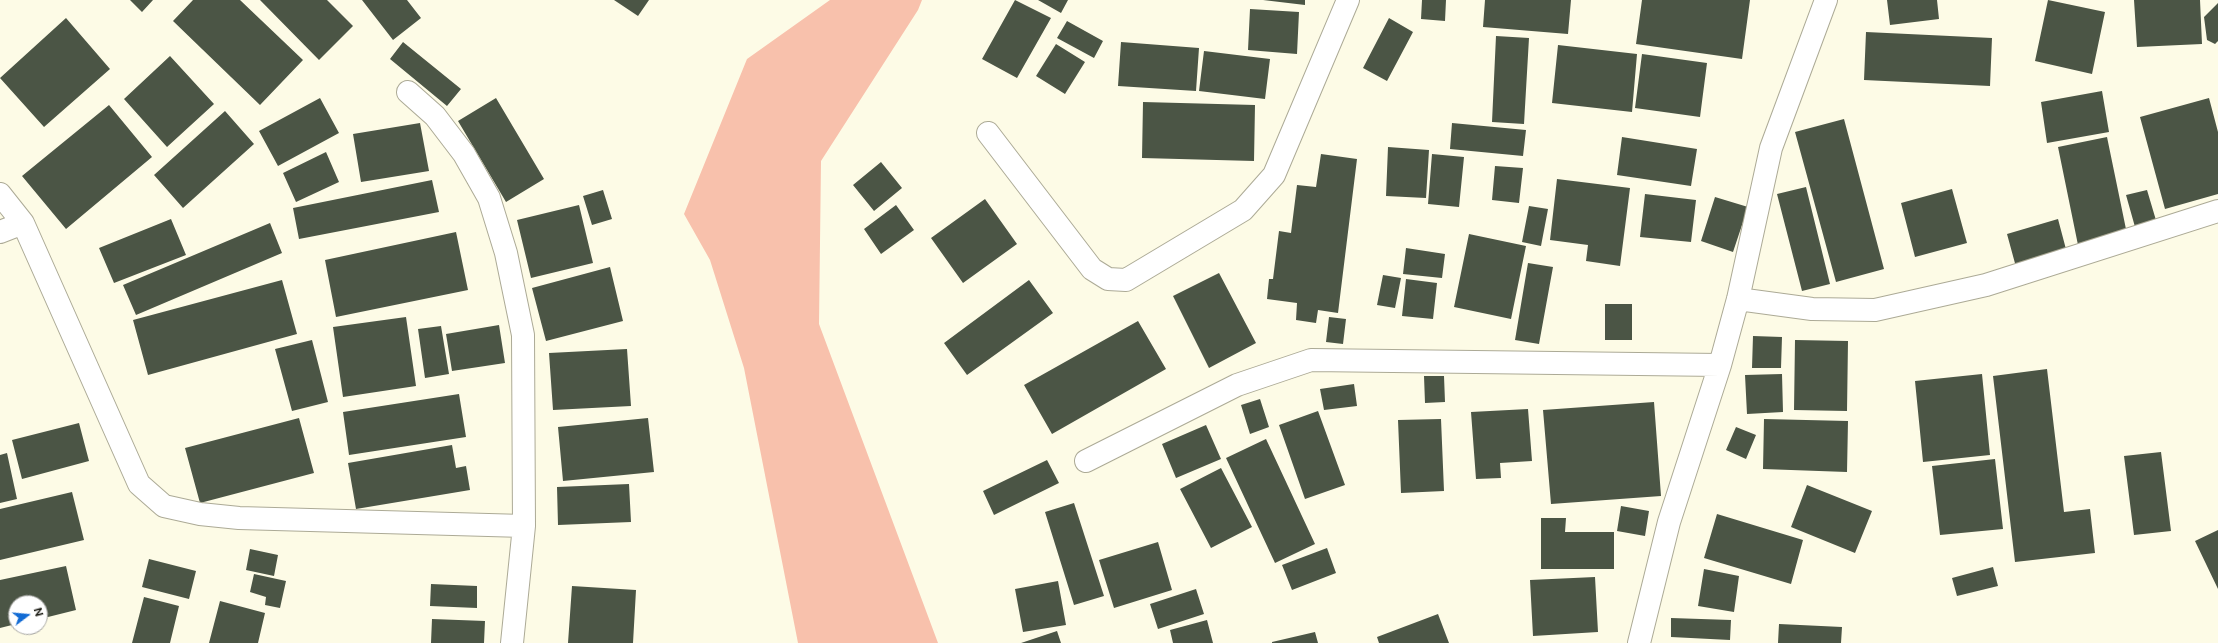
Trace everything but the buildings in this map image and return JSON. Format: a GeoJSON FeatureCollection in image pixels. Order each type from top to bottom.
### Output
{"type":"FeatureCollection","features":[{"type":"Feature","properties":{"kind":"street"},"geometry":{"type":"LineString","coordinates":[[988,133],[1092,269],[1108,279],[1126,280],[1243,210],[1274,175],[1348,0]]}},
{"type":"Feature","properties":{"kind":"street"},"geometry":{"type":"LineString","coordinates":[[1639,643],[1669,522],[1720,365],[1738,299],[1771,148],[1826,0]]}},
{"type":"Feature","properties":{"kind":"street"},"geometry":{"type":"LineString","coordinates":[[408,92],[435,116],[464,154],[489,198],[506,253],[523,335],[524,526],[512,643]]}},
{"type":"Feature","properties":{"kind":"street"},"geometry":{"type":"LineString","coordinates":[[0,194],[24,223],[140,484],[164,506],[200,514],[239,518],[524,526]]}},
{"type":"Feature","properties":{"kind":"street"},"geometry":{"type":"LineString","coordinates":[[1738,299],[1812,309],[1875,310],[1986,285],[2218,211]]}},
{"type":"Feature","properties":{"kind":"street"},"geometry":{"type":"LineString","coordinates":[[0,232],[24,223]]}},
{"type":"Feature","properties":{"kind":"street"},"geometry":{"type":"LineString","coordinates":[[1086,462],[1237,384],[1311,360],[1720,365]]}},
{"type":"Feature","properties":{"kind":"shaded area"},"geometry":{"type":"Polygon","coordinates":[[[830,0],[922,0],[918,10],[821,161],[819,324],[938,643],[798,643],[744,368],[710,260],[684,214],[747,59],[830,0]]]}}]}
